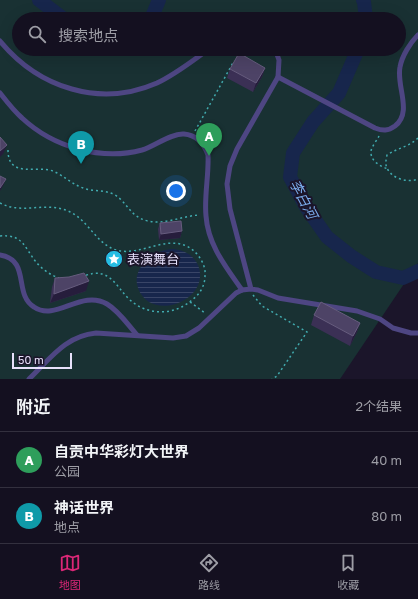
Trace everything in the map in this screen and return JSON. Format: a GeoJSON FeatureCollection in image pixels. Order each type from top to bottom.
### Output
{"type":"FeatureCollection","features":[{"type":"Feature","properties":{"kind":"lane"},"geometry":{"type":"LineString","coordinates":[[406,53],[418,35]]}},
{"type":"Feature","properties":{"kind":"lane"},"geometry":{"type":"LineString","coordinates":[[0,41],[12,54]]}},
{"type":"Feature","properties":{"kind":"lane"},"geometry":{"type":"LineString","coordinates":[[14,56],[22,64],[52,82],[79,91],[107,94],[128,91],[157,83],[182,69],[200,56]]}},
{"type":"Feature","properties":{"kind":"lane"},"geometry":{"type":"LineString","coordinates":[[251,289],[230,209],[228,197],[228,176],[237,149],[278,77],[279,60],[278,56]]}},
{"type":"Feature","properties":{"kind":"lane"},"geometry":{"type":"LineString","coordinates":[[278,77],[357,119],[382,130],[389,130],[402,119],[404,108],[400,81],[400,67],[404,56]]}},
{"type":"Feature","properties":{"kind":"lane"},"geometry":{"type":"LineString","coordinates":[[0,93],[16,112],[36,130],[65,145],[87,151],[107,154],[126,153],[144,149],[178,134],[192,136],[201,142],[206,148],[208,155],[207,227],[214,247],[242,290]]}},
{"type":"Feature","properties":{"kind":"lane"},"geometry":{"type":"LineString","coordinates":[[0,255],[10,258],[18,266],[25,298],[33,307],[40,310],[50,311],[79,301],[87,300],[102,302],[114,309],[137,335]]}},
{"type":"Feature","properties":{"kind":"lane"},"geometry":{"type":"LineString","coordinates":[[29,379],[63,345],[75,337],[96,333],[173,338],[186,336],[199,328],[232,297],[242,290],[258,290],[278,298],[357,311],[380,319],[393,328],[411,333],[418,333]]}},
{"type":"Feature","properties":{"kind":"path"},"geometry":{"type":"LineString","coordinates":[[192,136],[234,61]]}},
{"type":"Feature","properties":{"kind":"path"},"geometry":{"type":"LineString","coordinates":[[382,130],[371,151],[373,159],[379,166],[388,169]]}},
{"type":"Feature","properties":{"kind":"path"},"geometry":{"type":"LineString","coordinates":[[418,138],[414,142],[394,150],[387,155],[386,163],[388,169],[394,176],[402,180],[414,181],[418,179]]}},
{"type":"Feature","properties":{"kind":"path"},"geometry":{"type":"LineString","coordinates":[[8,150],[9,158],[18,168],[28,170],[50,170],[81,188],[110,192],[119,198],[134,215],[144,220],[156,222],[188,216],[206,216]]}},
{"type":"Feature","properties":{"kind":"path"},"geometry":{"type":"LineString","coordinates":[[0,203],[17,209],[50,206],[66,210],[82,219],[104,244],[117,250],[133,251],[154,245],[169,243],[183,245],[194,251],[203,263],[205,275],[201,289],[195,298],[184,306],[162,312],[147,310],[129,298],[108,276],[95,274],[81,277]]}},
{"type":"Feature","properties":{"kind":"path"},"geometry":{"type":"LineString","coordinates":[[0,236],[12,236],[17,238],[25,245],[35,261],[42,268],[51,275],[61,279]]}},
{"type":"Feature","properties":{"kind":"path"},"geometry":{"type":"LineString","coordinates":[[251,289],[255,298],[262,306],[307,332],[277,376],[272,379]]}},
{"type":"Feature","properties":{"kind":"path"},"geometry":{"type":"LineString","coordinates":[[190,302],[211,317]]}},
{"type":"Feature","properties":{"kind":"green space"},"geometry":{"type":"Polygon","coordinates":[[[0,0],[418,0],[418,263],[340,379],[0,379],[0,0]]]}},
{"type":"Feature","properties":{"kind":"water"},"geometry":{"type":"Polygon","coordinates":[[[171,249],[183,251],[196,261],[200,278],[196,288],[189,297],[178,303],[166,306],[155,305],[145,299],[138,288],[138,273],[142,265],[151,256],[158,252],[171,249]]]}},
{"type":"Feature","properties":{"kind":"building"},"geometry":{"type":"Polygon","coordinates":[[[237,56],[244,56],[265,68],[256,83],[230,69],[237,56]]]}},
{"type":"Feature","properties":{"kind":"building"},"geometry":{"type":"Polygon","coordinates":[[[0,137],[7,145],[0,151],[0,137]]]}},
{"type":"Feature","properties":{"kind":"building"},"geometry":{"type":"Polygon","coordinates":[[[0,176],[6,179],[0,188],[0,176]]]}},
{"type":"Feature","properties":{"kind":"building"},"geometry":{"type":"Polygon","coordinates":[[[181,221],[182,231],[161,234],[160,223],[181,221]]]}},
{"type":"Feature","properties":{"kind":"building"},"geometry":{"type":"Polygon","coordinates":[[[84,273],[89,281],[54,294],[55,278],[69,277],[84,273]]]}},
{"type":"Feature","properties":{"kind":"building"},"geometry":{"type":"Polygon","coordinates":[[[321,302],[360,323],[353,336],[314,315],[321,302]]]}},
{"type":"Feature","properties":{"kind":"waterway","name":"李白河"},"geometry":{"type":"LineString","coordinates":[[39,0],[55,12]]}},
{"type":"Feature","properties":{"kind":"waterway","name":"李白河"},"geometry":{"type":"LineString","coordinates":[[154,12],[159,0]]}},
{"type":"Feature","properties":{"kind":"waterway","name":"李白河"},"geometry":{"type":"LineString","coordinates":[[363,0],[365,12]]}},
{"type":"Feature","properties":{"kind":"waterway","name":"李白河"},"geometry":{"type":"LineString","coordinates":[[355,56],[339,93],[313,122],[293,153],[290,177],[306,207],[327,237],[351,256],[376,272],[403,278],[418,271]]}},
{"type":"Feature","properties":{"kind":"place","name":"自贡中华彩灯大世界"},"geometry":{"type":"Point","coordinates":[209,156]}},
{"type":"Feature","properties":{"kind":"place","name":"神话世界"},"geometry":{"type":"Point","coordinates":[81,164]}},
{"type":"Feature","properties":{"kind":"place","name":"表演舞台"},"geometry":{"type":"Point","coordinates":[114,259]}}]}
